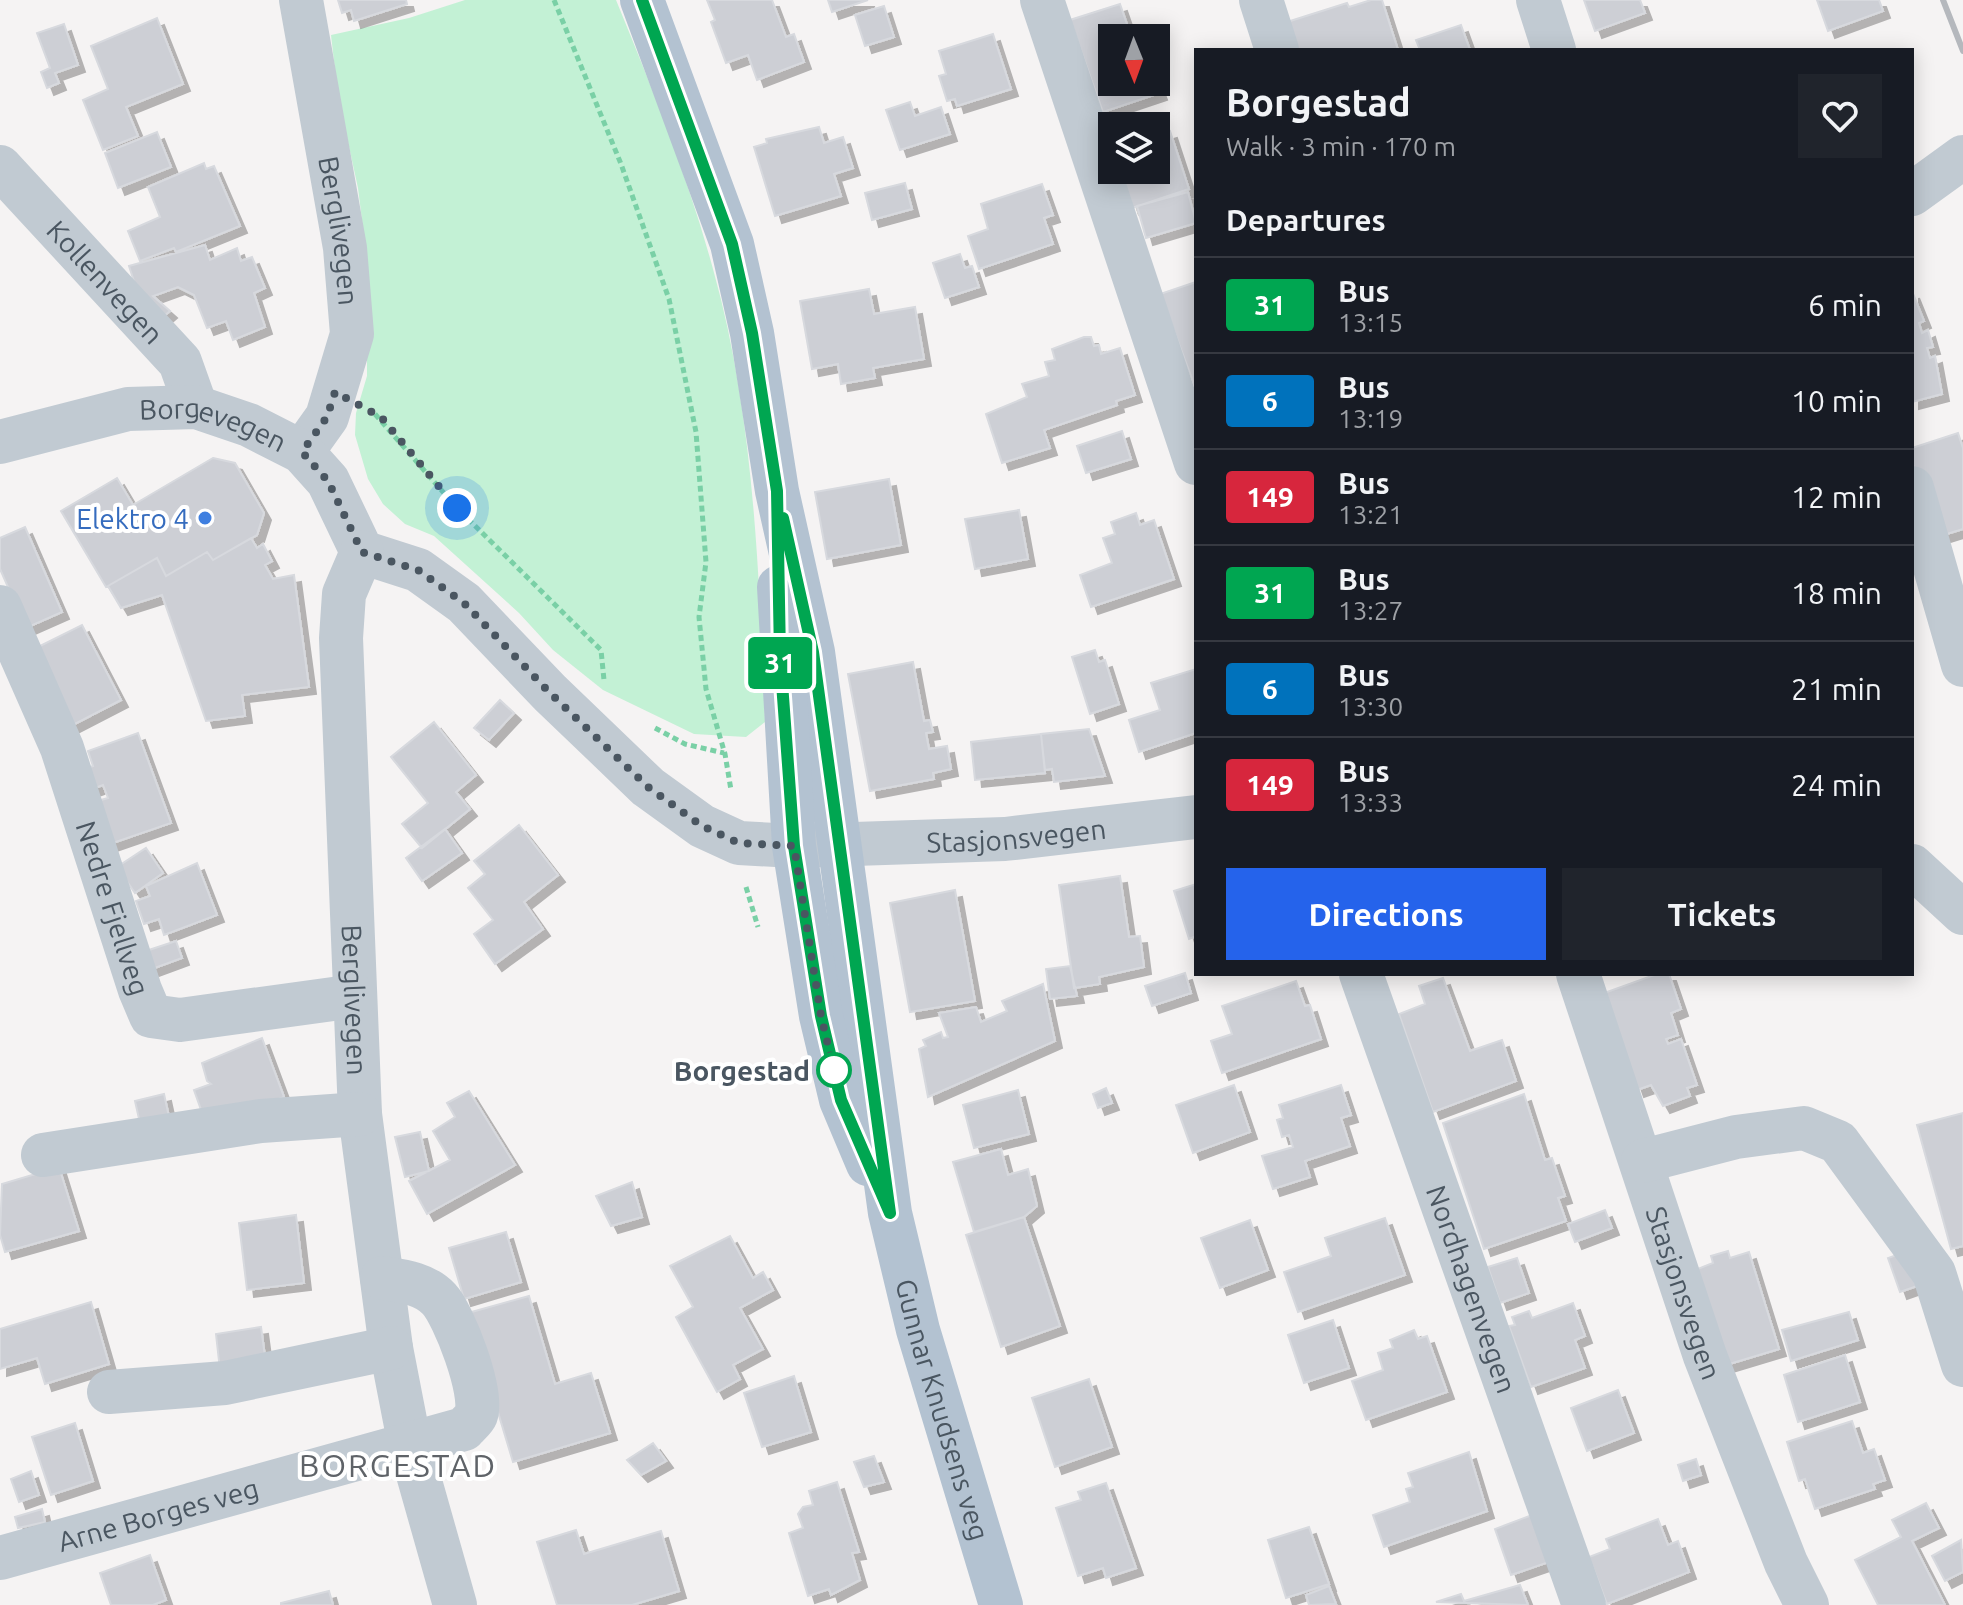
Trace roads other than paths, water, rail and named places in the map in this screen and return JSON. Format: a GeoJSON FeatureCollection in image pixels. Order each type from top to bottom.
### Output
{"type":"FeatureCollection","features":[{"type":"Feature","properties":{"kind":"main road","name":"Gunnar Knudsens veg"},"geometry":{"type":"LineString","coordinates":[[642,0],[732,244],[752,333],[777,491],[813,652],[890,1213],[918,1330],[1001,1605]]}},
{"type":"Feature","properties":{"kind":"main road","name":"Gunnar Knudsens veg"},"geometry":{"type":"LineString","coordinates":[[777,491],[780,656],[794,846],[821,1016],[841,1100],[890,1213]]}},
{"type":"Feature","properties":{"kind":"street","name":"Berglivegen"},"geometry":{"type":"LineString","coordinates":[[301,0],[345,248],[352,334],[327,417],[302,452]]}},
{"type":"Feature","properties":{"kind":"street"},"geometry":{"type":"LineString","coordinates":[[1042,0],[1194,457]]}},
{"type":"Feature","properties":{"kind":"street"},"geometry":{"type":"LineString","coordinates":[[1261,0],[1276,48]]}},
{"type":"Feature","properties":{"kind":"street"},"geometry":{"type":"LineString","coordinates":[[1538,0],[1553,48]]}},
{"type":"Feature","properties":{"kind":"street"},"geometry":{"type":"LineString","coordinates":[[1914,193],[1963,157]]}},
{"type":"Feature","properties":{"kind":"street","name":"Kollenvegen"},"geometry":{"type":"LineString","coordinates":[[0,167],[180,362],[196,407]]}},
{"type":"Feature","properties":{"kind":"street","name":"Borgevegen"},"geometry":{"type":"LineString","coordinates":[[0,442],[128,409],[196,407],[249,425],[302,452],[328,481],[362,552]]}},
{"type":"Feature","properties":{"kind":"street"},"geometry":{"type":"LineString","coordinates":[[1914,495],[1963,665]]}},
{"type":"Feature","properties":{"kind":"street","name":"Berglivegen"},"geometry":{"type":"LineString","coordinates":[[362,552],[344,594],[341,638],[360,1114],[391,1348],[410,1446],[455,1605]]}},
{"type":"Feature","properties":{"kind":"street"},"geometry":{"type":"LineString","coordinates":[[362,552],[418,570],[464,603],[550,693],[648,787],[702,826],[739,843],[794,846],[837,844]]}},
{"type":"Feature","properties":{"kind":"street","name":"Nedre Fjellveg"},"geometry":{"type":"LineString","coordinates":[[0,607],[62,748],[151,1016],[180,1020],[355,996]]}},
{"type":"Feature","properties":{"kind":"street","name":"Stasjonsvegen"},"geometry":{"type":"LineString","coordinates":[[837,844],[1005,839],[1194,817]]}},
{"type":"Feature","properties":{"kind":"street"},"geometry":{"type":"LineString","coordinates":[[1914,868],[1963,913]]}},
{"type":"Feature","properties":{"kind":"street","name":"Nordhagenvegen"},"geometry":{"type":"LineString","coordinates":[[1362,976],[1584,1605]]}},
{"type":"Feature","properties":{"kind":"street","name":"Stasjonsvegen"},"geometry":{"type":"LineString","coordinates":[[1579,976],[1643,1161],[1705,1356],[1786,1563],[1807,1605]]}},
{"type":"Feature","properties":{"kind":"street"},"geometry":{"type":"LineString","coordinates":[[43,1155],[261,1121],[360,1114]]}},
{"type":"Feature","properties":{"kind":"street"},"geometry":{"type":"LineString","coordinates":[[1643,1161],[1736,1137],[1804,1128],[1838,1142],[1934,1273],[1963,1365]]}},
{"type":"Feature","properties":{"kind":"street","name":"Arne Borges veg"},"geometry":{"type":"LineString","coordinates":[[0,1558],[464,1429],[475,1415],[477,1401],[456,1321],[437,1296],[411,1282],[382,1278]]}},
{"type":"Feature","properties":{"kind":"street"},"geometry":{"type":"LineString","coordinates":[[109,1392],[225,1383],[391,1348]]}},
{"type":"Feature","properties":{"kind":"railway"},"geometry":{"type":"LineString","coordinates":[[1943,0],[1963,51]]}},
{"type":"Feature","properties":{"kind":"place","name":"Elektro 4"},"geometry":{"type":"Point","coordinates":[205,518]}},
{"type":"Feature","properties":{"kind":"place","name":"Borgestad"},"geometry":{"type":"Point","coordinates":[834,1070]}},
{"type":"Feature","properties":{"kind":"district","name":"BORGESTAD"},"geometry":{"type":"Point","coordinates":[398,1465]}}]}
